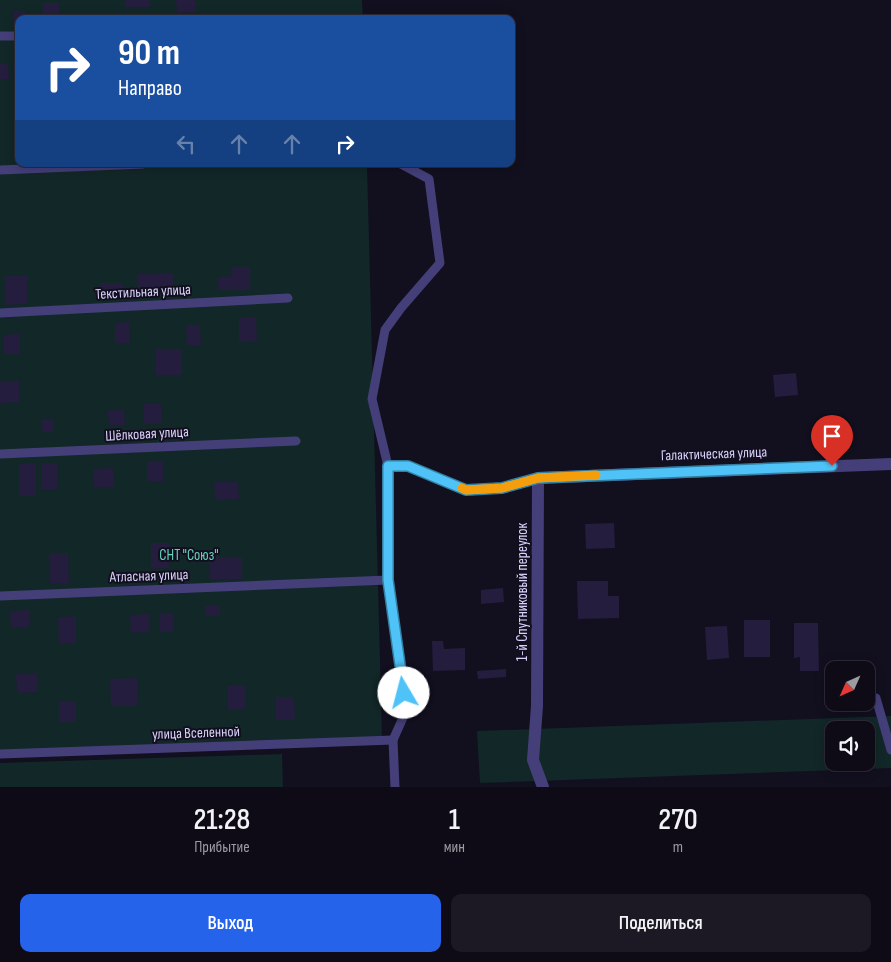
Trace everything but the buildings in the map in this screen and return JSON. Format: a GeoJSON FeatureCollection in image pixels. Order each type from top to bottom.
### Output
{"type":"FeatureCollection","features":[{"type":"Feature","properties":{"kind":"street","name":"Галактическая улица"},"geometry":{"type":"LineString","coordinates":[[538,478],[891,464]]}},
{"type":"Feature","properties":{"kind":"street","name":"1-й Спутниковый переулок"},"geometry":{"type":"LineString","coordinates":[[538,478],[537,706],[533,760],[542,787]]}},
{"type":"Feature","properties":{"kind":"lane"},"geometry":{"type":"LineString","coordinates":[[0,36],[15,36]]}},
{"type":"Feature","properties":{"kind":"lane"},"geometry":{"type":"LineString","coordinates":[[0,170],[72,167]]}},
{"type":"Feature","properties":{"kind":"lane"},"geometry":{"type":"LineString","coordinates":[[395,787],[394,740],[406,712],[388,580],[388,466],[372,399],[385,330],[401,308],[440,264],[429,178],[408,167]]}},
{"type":"Feature","properties":{"kind":"lane","name":"Текстильная улица"},"geometry":{"type":"LineString","coordinates":[[0,313],[288,298]]}},
{"type":"Feature","properties":{"kind":"lane","name":"Шёлковая улица"},"geometry":{"type":"LineString","coordinates":[[0,454],[296,441]]}},
{"type":"Feature","properties":{"kind":"lane"},"geometry":{"type":"LineString","coordinates":[[388,466],[408,466],[466,490],[502,488],[538,478]]}},
{"type":"Feature","properties":{"kind":"lane","name":"Атласная улица"},"geometry":{"type":"LineString","coordinates":[[0,596],[388,580]]}},
{"type":"Feature","properties":{"kind":"lane"},"geometry":{"type":"LineString","coordinates":[[876,698],[891,750]]}},
{"type":"Feature","properties":{"kind":"lane","name":"улица Вселенной"},"geometry":{"type":"LineString","coordinates":[[0,754],[394,740]]}},
{"type":"Feature","properties":{"kind":"green space","name":"СНТ \"Союз\""},"geometry":{"type":"Polygon","coordinates":[[[0,0],[362,0],[363,15],[15,15],[15,167],[367,167],[382,738],[0,751],[0,0]]]}},
{"type":"Feature","properties":{"kind":"green space"},"geometry":{"type":"Polygon","coordinates":[[[891,716],[891,768],[875,769],[875,721],[825,721],[825,770],[480,783],[477,731],[891,716]]]}},
{"type":"Feature","properties":{"kind":"green space"},"geometry":{"type":"Polygon","coordinates":[[[282,754],[283,787],[0,787],[0,763],[282,754]]]}},
{"type":"Feature","properties":{"kind":"slow traffic"},"geometry":{"type":"LineString","coordinates":[[462,488],[466,490],[502,488],[538,478],[596,475]]}},
{"type":"Feature","properties":{"kind":"route"},"geometry":{"type":"LineString","coordinates":[[404,693],[388,580],[388,466],[408,466],[466,490],[502,488],[538,478],[832,466]]}}]}
